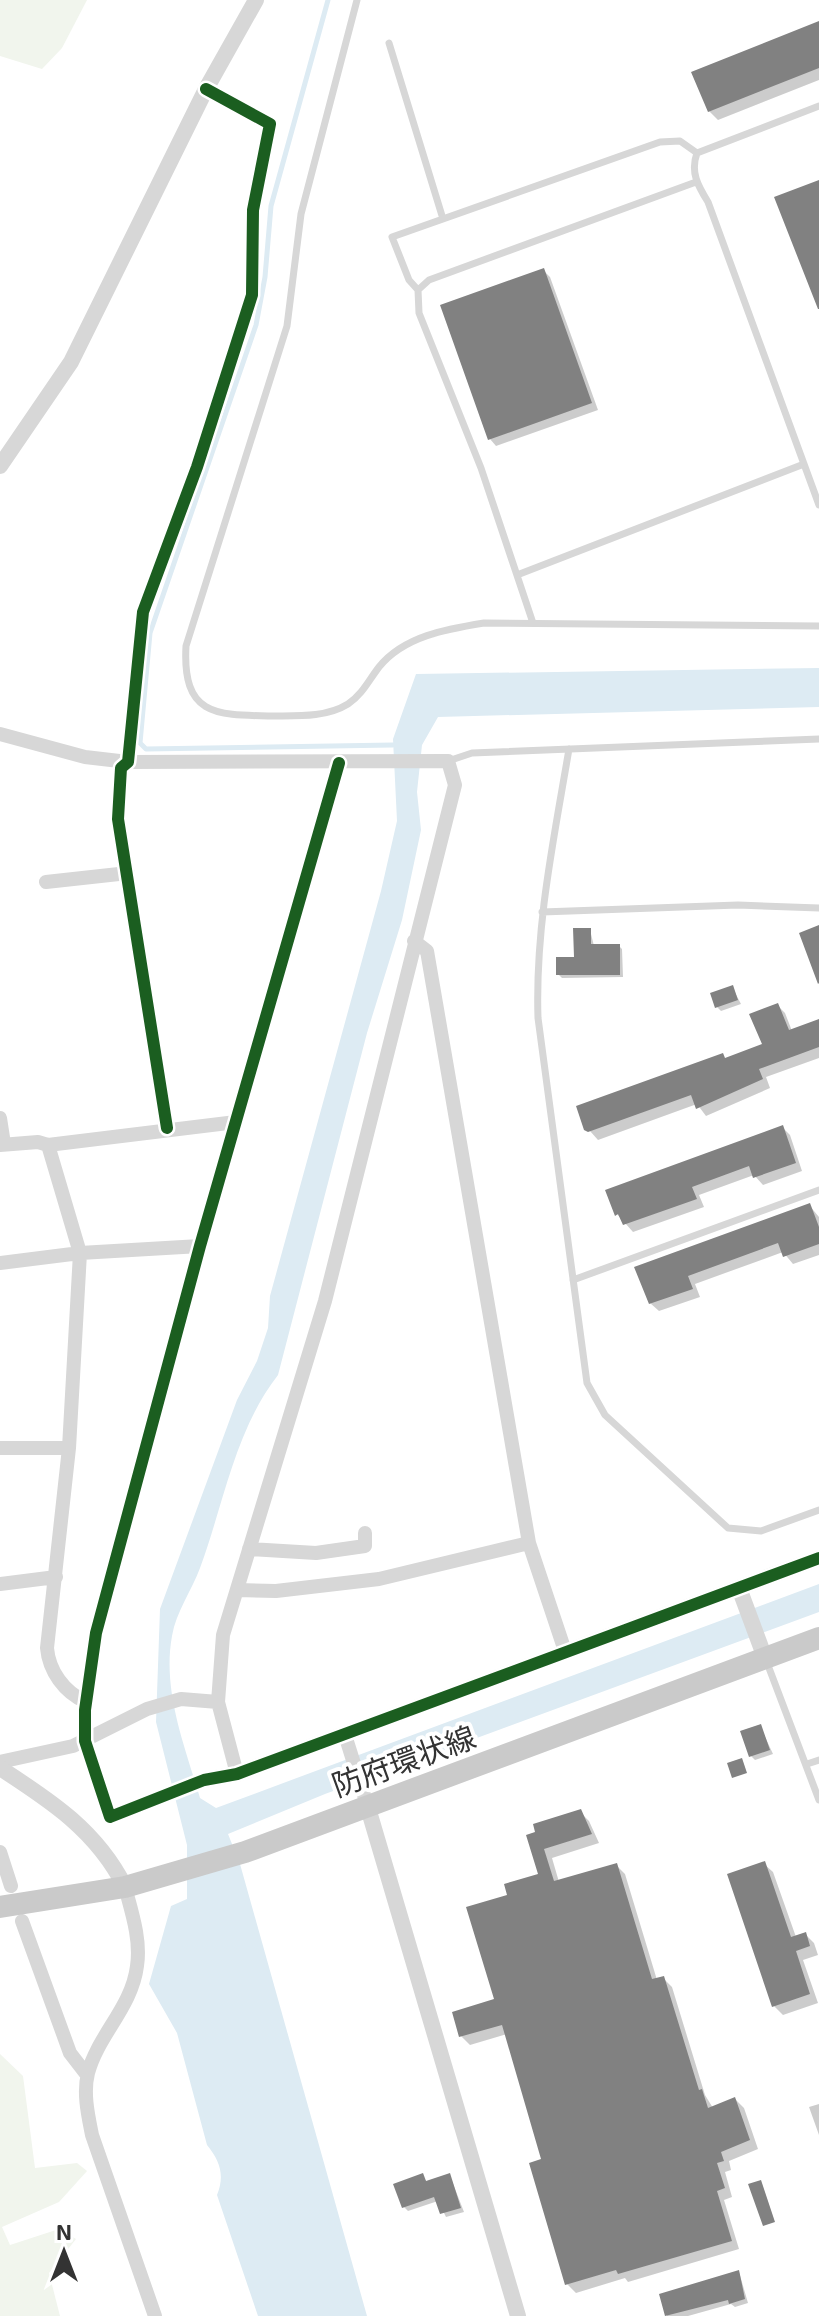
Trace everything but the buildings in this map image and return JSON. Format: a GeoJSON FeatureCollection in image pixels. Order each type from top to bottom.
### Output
{"type":"FeatureCollection","features":[{"type":"Feature","properties":{"kind":"main road","name":"防府環状線"},"geometry":{"type":"LineString","coordinates":[[0,1907],[125,1887],[245,1852],[819,1638]]}},
{"type":"Feature","properties":{"kind":"street"},"geometry":{"type":"LineString","coordinates":[[0,466],[71,362],[206,89],[256,0]]}},
{"type":"Feature","properties":{"kind":"street"},"geometry":{"type":"LineString","coordinates":[[167,1128],[118,819],[121,768],[128,762],[143,612],[197,467],[252,295],[253,210],[270,124],[206,89]]}},
{"type":"Feature","properties":{"kind":"street"},"geometry":{"type":"LineString","coordinates":[[0,734],[85,757],[128,762],[448,761],[455,785],[325,1301],[223,1635],[218,1702],[237,1774]]}},
{"type":"Feature","properties":{"kind":"street"},"geometry":{"type":"LineString","coordinates":[[339,763],[200,1246],[96,1633],[86,1702],[85,1741],[110,1817],[204,1780],[237,1774],[347,1739],[531,1668],[565,1651],[740,1592],[819,1558]]}},
{"type":"Feature","properties":{"kind":"street"},"geometry":{"type":"LineString","coordinates":[[46,882],[128,873]]}},
{"type":"Feature","properties":{"kind":"street"},"geometry":{"type":"LineString","coordinates":[[414,941],[427,951],[529,1543],[565,1651]]}},
{"type":"Feature","properties":{"kind":"street"},"geometry":{"type":"LineString","coordinates":[[0,1118],[2,1144],[38,1142],[48,1145],[167,1128],[236,1122]]}},
{"type":"Feature","properties":{"kind":"street"},"geometry":{"type":"LineString","coordinates":[[48,1145],[80,1253],[69,1448],[47,1648],[49,1663],[76,1697],[86,1702]]}},
{"type":"Feature","properties":{"kind":"street"},"geometry":{"type":"LineString","coordinates":[[0,1263],[80,1253],[200,1246]]}},
{"type":"Feature","properties":{"kind":"street"},"geometry":{"type":"LineString","coordinates":[[0,1448],[69,1448]]}},
{"type":"Feature","properties":{"kind":"street"},"geometry":{"type":"LineString","coordinates":[[249,1549],[316,1553],[353,1548],[365,1546],[365,1533]]}},
{"type":"Feature","properties":{"kind":"street"},"geometry":{"type":"LineString","coordinates":[[237,1590],[276,1591],[379,1579],[529,1543]]}},
{"type":"Feature","properties":{"kind":"street"},"geometry":{"type":"LineString","coordinates":[[0,1584],[56,1577]]}},
{"type":"Feature","properties":{"kind":"street"},"geometry":{"type":"LineString","coordinates":[[740,1592],[765,1658]]}},
{"type":"Feature","properties":{"kind":"street"},"geometry":{"type":"LineString","coordinates":[[0,1765],[85,1741],[147,1709],[181,1699],[218,1702]]}},
{"type":"Feature","properties":{"kind":"street"},"geometry":{"type":"LineString","coordinates":[[347,1739],[518,2316]]}},
{"type":"Feature","properties":{"kind":"street"},"geometry":{"type":"LineString","coordinates":[[0,1765],[72,1818],[100,1846],[125,1887],[136,1928],[137,1966],[131,1989],[87,2075],[86,2105],[92,2135],[155,2316]]}},
{"type":"Feature","properties":{"kind":"street"},"geometry":{"type":"LineString","coordinates":[[0,1852],[11,1886]]}},
{"type":"Feature","properties":{"kind":"street"},"geometry":{"type":"LineString","coordinates":[[22,1921],[70,2053],[87,2075]]}},
{"type":"Feature","properties":{"kind":"lane"},"geometry":{"type":"LineString","coordinates":[[357,0],[301,214],[287,326],[186,646],[186,682],[204,706],[219,714],[307,716],[347,705],[399,647],[419,638],[484,623],[819,626]]}},
{"type":"Feature","properties":{"kind":"lane"},"geometry":{"type":"LineString","coordinates":[[389,43],[443,219]]}},
{"type":"Feature","properties":{"kind":"lane"},"geometry":{"type":"LineString","coordinates":[[819,106],[697,153],[693,163],[696,182],[708,202],[819,505]]}},
{"type":"Feature","properties":{"kind":"lane"},"geometry":{"type":"LineString","coordinates":[[533,623],[481,468],[419,313],[418,290],[409,280],[392,237],[660,142],[680,141],[697,153]]}},
{"type":"Feature","properties":{"kind":"lane"},"geometry":{"type":"LineString","coordinates":[[418,290],[429,280],[696,182]]}},
{"type":"Feature","properties":{"kind":"lane"},"geometry":{"type":"LineString","coordinates":[[517,575],[804,464]]}},
{"type":"Feature","properties":{"kind":"lane"},"geometry":{"type":"LineString","coordinates":[[448,761],[472,753],[819,739]]}},
{"type":"Feature","properties":{"kind":"lane"},"geometry":{"type":"LineString","coordinates":[[569,749],[542,912],[536,972],[538,1018],[587,1383],[605,1415],[728,1528],[761,1531],[819,1510]]}},
{"type":"Feature","properties":{"kind":"lane"},"geometry":{"type":"LineString","coordinates":[[542,912],[738,905],[819,908]]}},
{"type":"Feature","properties":{"kind":"lane"},"geometry":{"type":"LineString","coordinates":[[573,1280],[819,1190]]}},
{"type":"Feature","properties":{"kind":"lane"},"geometry":{"type":"LineString","coordinates":[[765,1658],[819,1800]]}},
{"type":"Feature","properties":{"kind":"lane"},"geometry":{"type":"LineString","coordinates":[[807,1764],[819,1760]]}},
{"type":"Feature","properties":{"kind":"shaded area"},"geometry":{"type":"Polygon","coordinates":[[[0,0],[87,0],[62,48],[42,69],[0,56],[0,0]]]}},
{"type":"Feature","properties":{"kind":"shaded area"},"geometry":{"type":"Polygon","coordinates":[[[819,668],[819,707],[438,717],[422,745],[417,792],[421,830],[402,920],[367,1033],[278,1375],[263,1396],[241,1443],[200,1568],[172,1636],[170,1677],[173,1698],[200,1798],[216,1808],[819,1584],[819,1612],[325,1794],[228,1834],[240,1864],[367,2316],[258,2316],[217,2195],[221,2181],[220,2168],[207,2145],[177,2033],[149,1984],[171,1906],[187,1899],[187,1845],[156,1722],[160,1609],[237,1400],[257,1361],[268,1328],[270,1296],[381,891],[397,821],[393,739],[416,674],[819,668]]]}},
{"type":"Feature","properties":{"kind":"shaded area"},"geometry":{"type":"Polygon","coordinates":[[[0,2054],[23,2076],[35,2168],[77,2163],[87,2171],[59,2202],[2,2227],[10,2245],[59,2229],[76,2239],[49,2273],[60,2316],[0,2316],[0,2054]]]}},
{"type":"Feature","properties":{"kind":"waterway"},"geometry":{"type":"LineString","coordinates":[[328,0],[271,206],[265,277],[256,325],[150,633],[140,743],[146,749],[393,745]]}},
{"type":"Feature","properties":{"kind":"cycle path"},"geometry":{"type":"LineString","coordinates":[[167,1128],[118,819],[121,768],[128,762],[143,612],[197,467],[252,295],[253,210],[270,124],[206,89]]}},
{"type":"Feature","properties":{"kind":"cycle path"},"geometry":{"type":"LineString","coordinates":[[339,763],[200,1246],[96,1633],[85,1710],[85,1741],[110,1817],[204,1780],[237,1774],[819,1558]]}}]}
